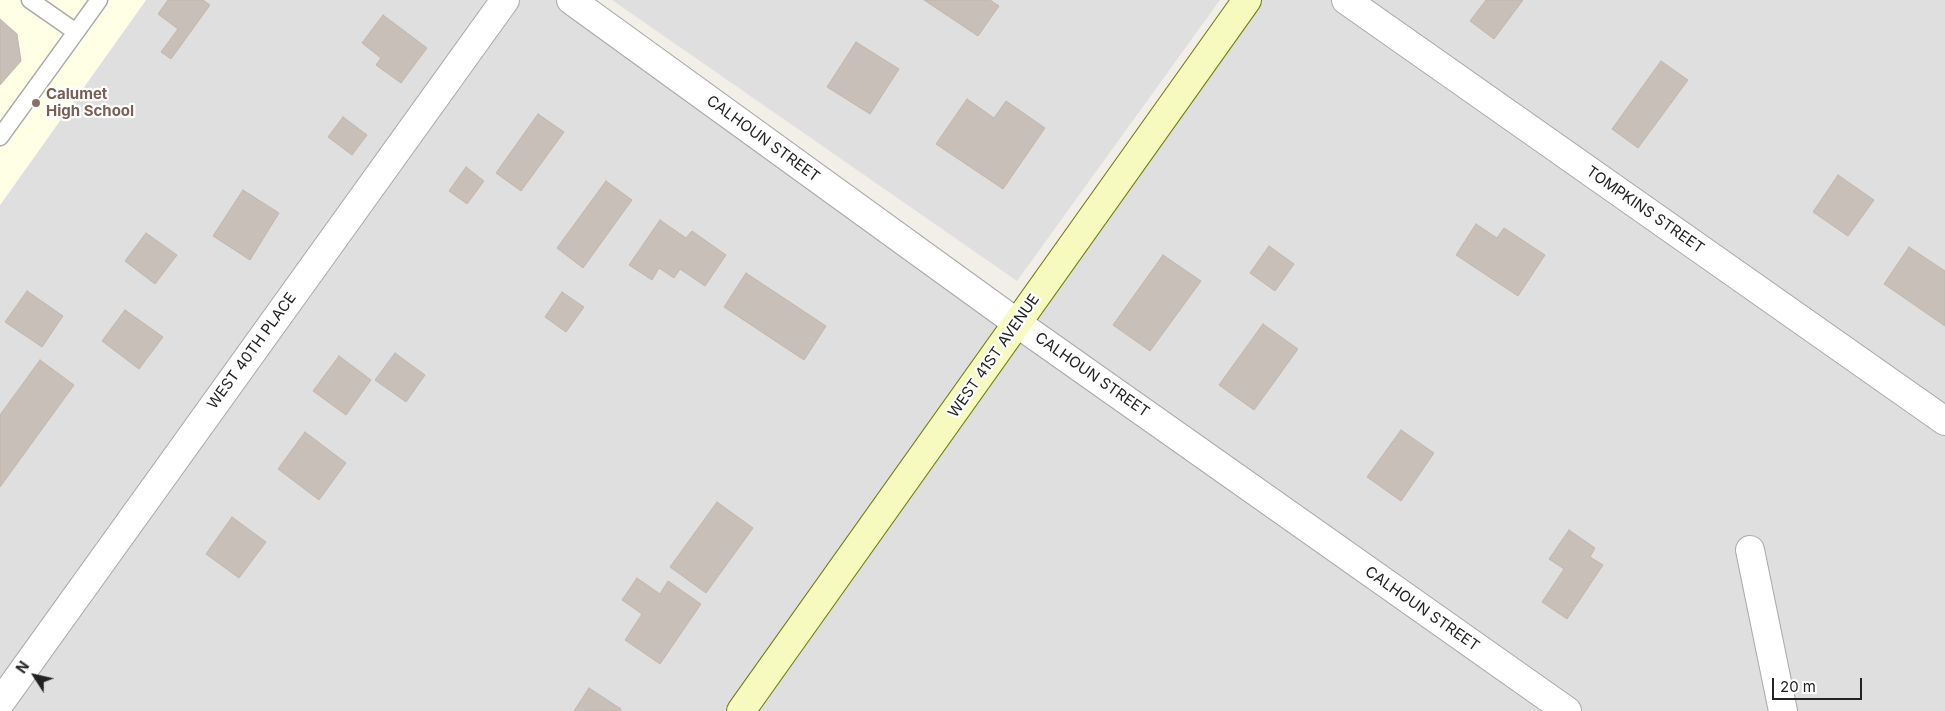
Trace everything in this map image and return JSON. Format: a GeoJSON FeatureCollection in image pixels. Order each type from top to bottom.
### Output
{"type":"FeatureCollection","features":[{"type":"Feature","properties":{"kind":"street","name":"WEST 40TH PLACE"},"geometry":{"type":"LineString","coordinates":[[0,703],[504,0]]}},
{"type":"Feature","properties":{"kind":"street","name":"CALHOUN STREET"},"geometry":{"type":"LineString","coordinates":[[571,0],[1017,323],[1567,711]]}},
{"type":"Feature","properties":{"kind":"street","name":"WEST 41ST AVENUE"},"geometry":{"type":"LineString","coordinates":[[741,711],[1247,0]]}},
{"type":"Feature","properties":{"kind":"street","name":"TOMPKINS STREET"},"geometry":{"type":"LineString","coordinates":[[1346,0],[1945,421]]}},
{"type":"Feature","properties":{"kind":"street"},"geometry":{"type":"LineString","coordinates":[[1750,550],[1784,711]]}},
{"type":"Feature","properties":{"kind":"lane"},"geometry":{"type":"LineString","coordinates":[[30,0],[76,32]]}},
{"type":"Feature","properties":{"kind":"lane"},"geometry":{"type":"LineString","coordinates":[[0,136],[99,0]]}},
{"type":"Feature","properties":{"kind":"shaded area","name":"Calumet High School"},"geometry":{"type":"Polygon","coordinates":[[[0,0],[146,0],[0,205],[0,0]]]}},
{"type":"Feature","properties":{"kind":"shaded area"},"geometry":{"type":"Polygon","coordinates":[[[146,0],[562,0],[1017,323],[1247,0],[1945,0],[1945,711],[0,711],[0,205],[146,0]]]}},
{"type":"Feature","properties":{"kind":"shaded area"},"geometry":{"type":"Polygon","coordinates":[[[612,0],[1220,0],[1017,281],[612,0]]]}},
{"type":"Feature","properties":{"kind":"building"},"geometry":{"type":"Polygon","coordinates":[[[168,0],[203,0],[210,5],[171,59],[161,52],[178,29],[158,14],[168,0]]]}},
{"type":"Feature","properties":{"kind":"building"},"geometry":{"type":"Polygon","coordinates":[[[924,0],[990,0],[999,6],[978,36],[924,0]]]}},
{"type":"Feature","properties":{"kind":"building"},"geometry":{"type":"Polygon","coordinates":[[[1486,0],[1523,0],[1494,39],[1470,21],[1486,0]]]}},
{"type":"Feature","properties":{"kind":"building"},"geometry":{"type":"Polygon","coordinates":[[[383,15],[427,48],[401,83],[376,65],[381,58],[362,43],[383,15]]]}},
{"type":"Feature","properties":{"kind":"building"},"geometry":{"type":"Polygon","coordinates":[[[0,19],[17,34],[21,61],[0,85],[0,19]]]}},
{"type":"Feature","properties":{"kind":"building"},"geometry":{"type":"Polygon","coordinates":[[[856,42],[899,69],[870,114],[827,87],[856,42]]]}},
{"type":"Feature","properties":{"kind":"building"},"geometry":{"type":"Polygon","coordinates":[[[1661,61],[1688,80],[1638,148],[1612,129],[1661,61]]]}},
{"type":"Feature","properties":{"kind":"building"},"geometry":{"type":"Polygon","coordinates":[[[967,99],[994,118],[1006,101],[1045,128],[1003,189],[936,144],[967,99]]]}},
{"type":"Feature","properties":{"kind":"building"},"geometry":{"type":"Polygon","coordinates":[[[538,114],[564,132],[521,191],[496,173],[538,114]]]}},
{"type":"Feature","properties":{"kind":"building"},"geometry":{"type":"Polygon","coordinates":[[[343,117],[367,135],[352,155],[328,137],[343,117]]]}},
{"type":"Feature","properties":{"kind":"building"},"geometry":{"type":"Polygon","coordinates":[[[466,167],[484,181],[467,204],[449,191],[466,167]]]}},
{"type":"Feature","properties":{"kind":"building"},"geometry":{"type":"Polygon","coordinates":[[[1838,175],[1874,200],[1848,236],[1813,212],[1838,175]]]}},
{"type":"Feature","properties":{"kind":"building"},"geometry":{"type":"Polygon","coordinates":[[[606,181],[632,200],[583,268],[557,248],[606,181]]]}},
{"type":"Feature","properties":{"kind":"building"},"geometry":{"type":"Polygon","coordinates":[[[243,190],[279,213],[250,260],[213,236],[243,190]]]}},
{"type":"Feature","properties":{"kind":"building"},"geometry":{"type":"Polygon","coordinates":[[[660,220],[686,238],[692,231],[726,255],[705,286],[680,269],[674,278],[659,268],[652,280],[629,265],[660,220]]]}},
{"type":"Feature","properties":{"kind":"building"},"geometry":{"type":"Polygon","coordinates":[[[1476,224],[1497,238],[1504,228],[1545,255],[1518,296],[1456,255],[1476,224]]]}},
{"type":"Feature","properties":{"kind":"building"},"geometry":{"type":"Polygon","coordinates":[[[146,233],[177,255],[155,284],[125,261],[146,233]]]}},
{"type":"Feature","properties":{"kind":"building"},"geometry":{"type":"Polygon","coordinates":[[[1269,246],[1294,264],[1275,291],[1250,273],[1269,246]]]}},
{"type":"Feature","properties":{"kind":"building"},"geometry":{"type":"Polygon","coordinates":[[[1909,247],[1945,271],[1945,326],[1884,284],[1909,247]]]}},
{"type":"Feature","properties":{"kind":"building"},"geometry":{"type":"Polygon","coordinates":[[[1163,255],[1201,281],[1150,351],[1113,325],[1163,255]]]}},
{"type":"Feature","properties":{"kind":"building"},"geometry":{"type":"Polygon","coordinates":[[[746,273],[826,326],[804,360],[724,307],[746,273]]]}},
{"type":"Feature","properties":{"kind":"building"},"geometry":{"type":"Polygon","coordinates":[[[27,291],[63,316],[42,347],[5,322],[27,291]]]}},
{"type":"Feature","properties":{"kind":"building"},"geometry":{"type":"Polygon","coordinates":[[[562,292],[584,307],[566,332],[545,317],[562,292]]]}},
{"type":"Feature","properties":{"kind":"building"},"geometry":{"type":"Polygon","coordinates":[[[125,310],[163,337],[139,369],[102,341],[125,310]]]}},
{"type":"Feature","properties":{"kind":"building"},"geometry":{"type":"Polygon","coordinates":[[[1263,324],[1298,349],[1254,410],[1219,385],[1263,324]]]}},
{"type":"Feature","properties":{"kind":"building"},"geometry":{"type":"Polygon","coordinates":[[[395,353],[425,375],[406,402],[375,380],[395,353]]]}},
{"type":"Feature","properties":{"kind":"building"},"geometry":{"type":"Polygon","coordinates":[[[339,356],[371,380],[346,415],[313,391],[339,356]]]}},
{"type":"Feature","properties":{"kind":"building"},"geometry":{"type":"Polygon","coordinates":[[[40,360],[74,385],[0,487],[0,415],[40,360]]]}},
{"type":"Feature","properties":{"kind":"building"},"geometry":{"type":"Polygon","coordinates":[[[1401,430],[1434,453],[1401,501],[1367,477],[1401,430]]]}},
{"type":"Feature","properties":{"kind":"building"},"geometry":{"type":"Polygon","coordinates":[[[305,432],[346,463],[319,500],[278,469],[305,432]]]}},
{"type":"Feature","properties":{"kind":"building"},"geometry":{"type":"Polygon","coordinates":[[[717,502],[753,528],[706,593],[670,567],[717,502]]]}},
{"type":"Feature","properties":{"kind":"building"},"geometry":{"type":"Polygon","coordinates":[[[232,517],[266,542],[239,578],[206,554],[232,517]]]}},
{"type":"Feature","properties":{"kind":"building"},"geometry":{"type":"Polygon","coordinates":[[[1569,530],[1595,548],[1590,557],[1603,565],[1567,619],[1542,602],[1564,569],[1549,559],[1569,530]]]}},
{"type":"Feature","properties":{"kind":"building"},"geometry":{"type":"Polygon","coordinates":[[[637,578],[660,594],[668,581],[701,604],[660,664],[625,640],[642,614],[622,600],[637,578]]]}},
{"type":"Feature","properties":{"kind":"building"},"geometry":{"type":"Polygon","coordinates":[[[589,688],[621,709],[620,711],[574,711],[589,688]]]}},
{"type":"Feature","properties":{"kind":"place","name":"Calumet High School"},"geometry":{"type":"Point","coordinates":[36,103]}}]}
